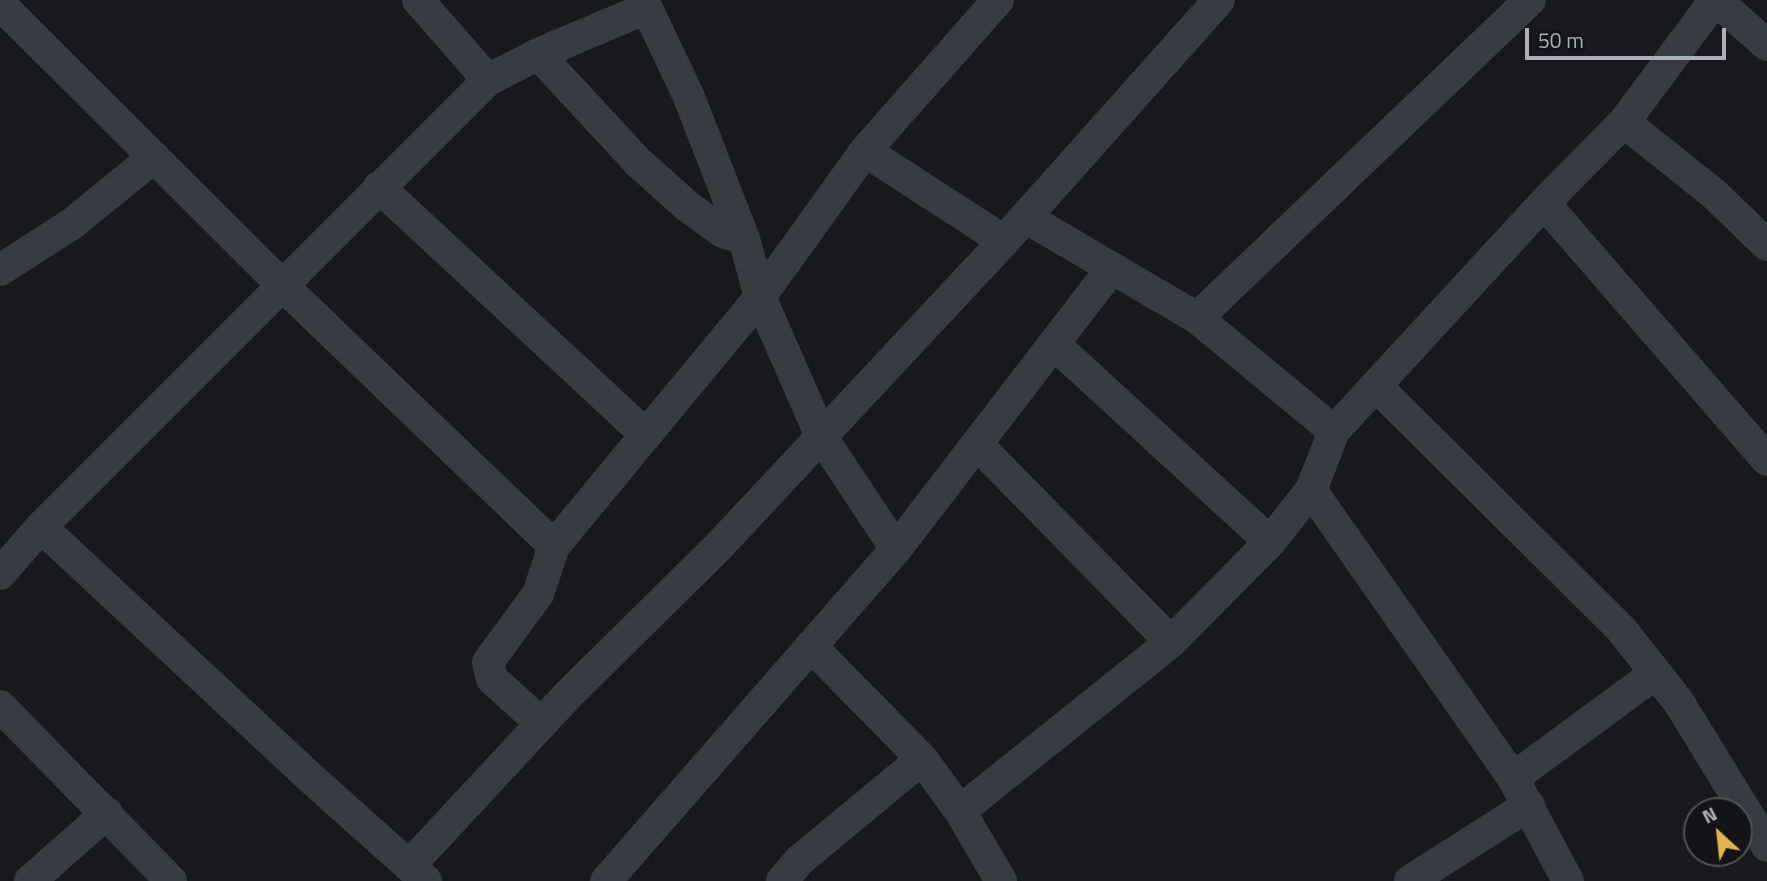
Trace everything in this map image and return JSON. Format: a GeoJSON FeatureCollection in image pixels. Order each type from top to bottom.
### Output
{"type":"FeatureCollection","features":[{"type":"Feature","properties":{"kind":"street"},"geometry":{"type":"LineString","coordinates":[[418,0],[488,80]]}},
{"type":"Feature","properties":{"kind":"street"},"geometry":{"type":"LineString","coordinates":[[541,723],[492,679],[488,662],[538,594],[554,547],[760,297],[865,151],[998,0]]}},
{"type":"Feature","properties":{"kind":"street"},"geometry":{"type":"LineString","coordinates":[[41,527],[314,781],[418,873],[541,723],[719,546],[1004,241],[1219,0]]}},
{"type":"Feature","properties":{"kind":"street"},"geometry":{"type":"LineString","coordinates":[[1197,318],[1530,0]]}},
{"type":"Feature","properties":{"kind":"street"},"geometry":{"type":"LineString","coordinates":[[960,811],[1171,642],[1270,542],[1311,489],[1334,431],[1544,203],[1624,122],[1716,0],[1767,45]]}},
{"type":"Feature","properties":{"kind":"street"},"geometry":{"type":"LineString","coordinates":[[0,4],[282,285],[554,547]]}},
{"type":"Feature","properties":{"kind":"street"},"geometry":{"type":"LineString","coordinates":[[0,574],[41,527],[488,80],[645,4],[689,97],[744,239],[760,297],[821,436],[896,550]]}},
{"type":"Feature","properties":{"kind":"street"},"geometry":{"type":"LineString","coordinates":[[538,54],[638,162],[687,206],[723,232],[744,239]]}},
{"type":"Feature","properties":{"kind":"street"},"geometry":{"type":"LineString","coordinates":[[1624,122],[1713,193],[1767,245]]}},
{"type":"Feature","properties":{"kind":"street"},"geometry":{"type":"LineString","coordinates":[[865,151],[1004,241]]}},
{"type":"Feature","properties":{"kind":"street"},"geometry":{"type":"LineString","coordinates":[[0,270],[73,223],[154,157]]}},
{"type":"Feature","properties":{"kind":"street"},"geometry":{"type":"LineString","coordinates":[[379,187],[646,435]]}},
{"type":"Feature","properties":{"kind":"street"},"geometry":{"type":"LineString","coordinates":[[1544,203],[1767,460]]}},
{"type":"Feature","properties":{"kind":"street"},"geometry":{"type":"LineString","coordinates":[[1025,217],[1197,318],[1334,431]]}},
{"type":"Feature","properties":{"kind":"street"},"geometry":{"type":"LineString","coordinates":[[606,881],[896,550],[1112,268]]}},
{"type":"Feature","properties":{"kind":"street"},"geometry":{"type":"LineString","coordinates":[[1054,344],[1270,542]]}},
{"type":"Feature","properties":{"kind":"street"},"geometry":{"type":"LineString","coordinates":[[1376,387],[1621,629],[1678,701],[1767,846]]}},
{"type":"Feature","properties":{"kind":"street"},"geometry":{"type":"LineString","coordinates":[[977,444],[1171,642]]}},
{"type":"Feature","properties":{"kind":"street"},"geometry":{"type":"LineString","coordinates":[[1311,489],[1521,792],[1568,881]]}},
{"type":"Feature","properties":{"kind":"street"},"geometry":{"type":"LineString","coordinates":[[811,646],[922,759],[960,811],[1001,881]]}},
{"type":"Feature","properties":{"kind":"street"},"geometry":{"type":"LineString","coordinates":[[1410,881],[1521,792],[1656,673]]}},
{"type":"Feature","properties":{"kind":"street"},"geometry":{"type":"LineString","coordinates":[[0,706],[171,881]]}},
{"type":"Feature","properties":{"kind":"street"},"geometry":{"type":"LineString","coordinates":[[782,881],[800,860],[922,759]]}},
{"type":"Feature","properties":{"kind":"street"},"geometry":{"type":"LineString","coordinates":[[30,881],[107,814]]}}]}
